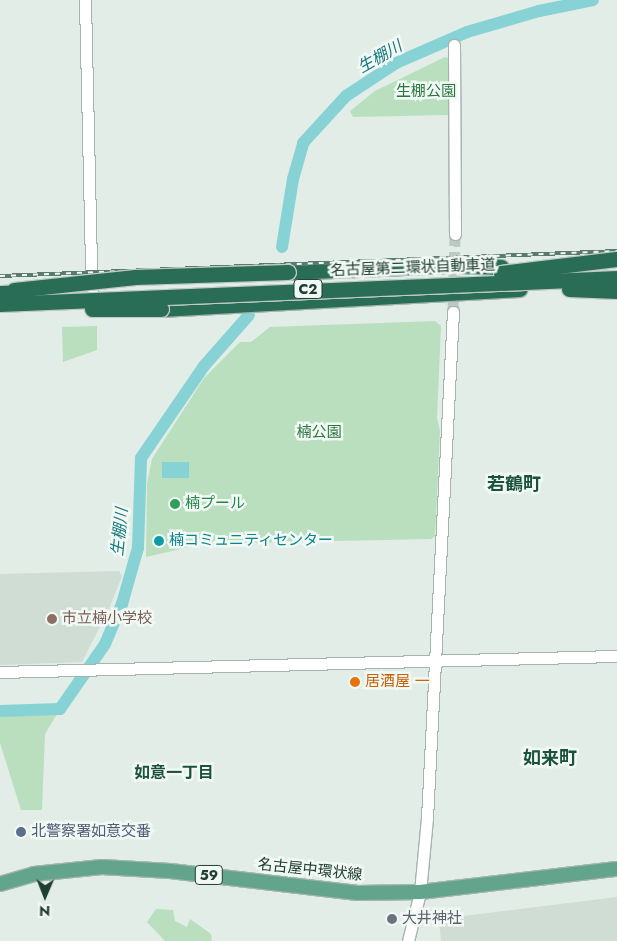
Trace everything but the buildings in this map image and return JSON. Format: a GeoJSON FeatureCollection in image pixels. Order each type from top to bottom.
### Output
{"type":"FeatureCollection","features":[{"type":"Feature","properties":{"kind":"highway"},"geometry":{"type":"LineString","coordinates":[[500,274],[617,258]]}},
{"type":"Feature","properties":{"kind":"highway"},"geometry":{"type":"LineString","coordinates":[[0,292],[135,277],[458,265],[500,274],[617,291]]}},
{"type":"Feature","properties":{"kind":"highway","name":"名古屋第二環状自動車道"},"geometry":{"type":"LineString","coordinates":[[0,305],[617,268]]}},
{"type":"Feature","properties":{"kind":"highway","name":"名古屋第二環状自動車道"},"geometry":{"type":"LineString","coordinates":[[0,292],[500,274],[617,278]]}},
{"type":"Feature","properties":{"kind":"highway"},"geometry":{"type":"LineString","coordinates":[[0,305],[161,309],[519,289]]}},
{"type":"Feature","properties":{"kind":"main road","name":"名古屋中環状線"},"geometry":{"type":"LineString","coordinates":[[0,884],[34,874],[102,867],[170,871],[358,893],[420,892],[617,869]]}},
{"type":"Feature","properties":{"kind":"street"},"geometry":{"type":"LineString","coordinates":[[85,0],[92,306]]}},
{"type":"Feature","properties":{"kind":"street"},"geometry":{"type":"LineString","coordinates":[[454,45],[455,234]]}},
{"type":"Feature","properties":{"kind":"street"},"geometry":{"type":"LineString","coordinates":[[408,941],[420,892],[435,660],[453,312]]}},
{"type":"Feature","properties":{"kind":"street"},"geometry":{"type":"LineString","coordinates":[[0,672],[617,656]]}},
{"type":"Feature","properties":{"kind":"shaded area","name":"市立楠小学校"},"geometry":{"type":"Polygon","coordinates":[[[119,571],[122,576],[109,609],[82,662],[0,665],[0,574],[119,571]]]}},
{"type":"Feature","properties":{"kind":"shaded area"},"geometry":{"type":"Polygon","coordinates":[[[617,897],[617,941],[441,941],[439,919],[617,897]]]}},
{"type":"Feature","properties":{"kind":"green space","name":"生棚公園"},"geometry":{"type":"Polygon","coordinates":[[[445,57],[448,58],[448,115],[353,117],[350,111],[375,91],[445,57]]]}},
{"type":"Feature","properties":{"kind":"green space","name":"楠公園"},"geometry":{"type":"Polygon","coordinates":[[[435,321],[441,326],[437,418],[440,431],[435,536],[431,539],[202,544],[146,557],[147,484],[152,459],[204,378],[240,342],[251,342],[270,327],[435,321]]]}},
{"type":"Feature","properties":{"kind":"green space"},"geometry":{"type":"Polygon","coordinates":[[[97,326],[97,350],[63,362],[62,327],[97,326]]]}},
{"type":"Feature","properties":{"kind":"green space"},"geometry":{"type":"Polygon","coordinates":[[[57,714],[45,734],[42,810],[21,810],[0,743],[0,716],[57,714]]]}},
{"type":"Feature","properties":{"kind":"green space"},"geometry":{"type":"Polygon","coordinates":[[[156,909],[173,910],[175,921],[187,927],[190,919],[211,934],[212,941],[165,941],[147,922],[156,909]]]}},
{"type":"Feature","properties":{"kind":"water"},"geometry":{"type":"Polygon","coordinates":[[[162,462],[189,462],[189,478],[162,478],[162,462]]]}},
{"type":"Feature","properties":{"kind":"waterway","name":"生棚川"},"geometry":{"type":"LineString","coordinates":[[282,247],[293,179],[303,143],[346,96],[396,63],[467,32],[539,11],[593,0]]}},
{"type":"Feature","properties":{"kind":"waterway","name":"生棚川"},"geometry":{"type":"LineString","coordinates":[[0,711],[60,709],[105,644],[122,604],[138,548],[141,458],[204,366],[249,315]]}},
{"type":"Feature","properties":{"kind":"tunnel"},"geometry":{"type":"LineString","coordinates":[[453,312],[455,234]]}},
{"type":"Feature","properties":{"kind":"railway"},"geometry":{"type":"LineString","coordinates":[[0,276],[617,251]]}},
{"type":"Feature","properties":{"kind":"place","name":"楠プール"},"geometry":{"type":"Point","coordinates":[175,504]}},
{"type":"Feature","properties":{"kind":"place","name":"楠コミュニティセンター"},"geometry":{"type":"Point","coordinates":[159,541]}},
{"type":"Feature","properties":{"kind":"place","name":"市立楠小学校"},"geometry":{"type":"Point","coordinates":[52,619]}},
{"type":"Feature","properties":{"kind":"place","name":"居酒屋 一"},"geometry":{"type":"Point","coordinates":[355,682]}},
{"type":"Feature","properties":{"kind":"place","name":"北警察署如意交番"},"geometry":{"type":"Point","coordinates":[21,832]}},
{"type":"Feature","properties":{"kind":"place","name":"大井神社"},"geometry":{"type":"Point","coordinates":[392,919]}},
{"type":"Feature","properties":{"kind":"district","name":"若鶴町"},"geometry":{"type":"Point","coordinates":[514,484]}},
{"type":"Feature","properties":{"kind":"district","name":"如来町"},"geometry":{"type":"Point","coordinates":[550,758]}},
{"type":"Feature","properties":{"kind":"district","name":"如意一丁目"},"geometry":{"type":"Point","coordinates":[174,773]}}]}
